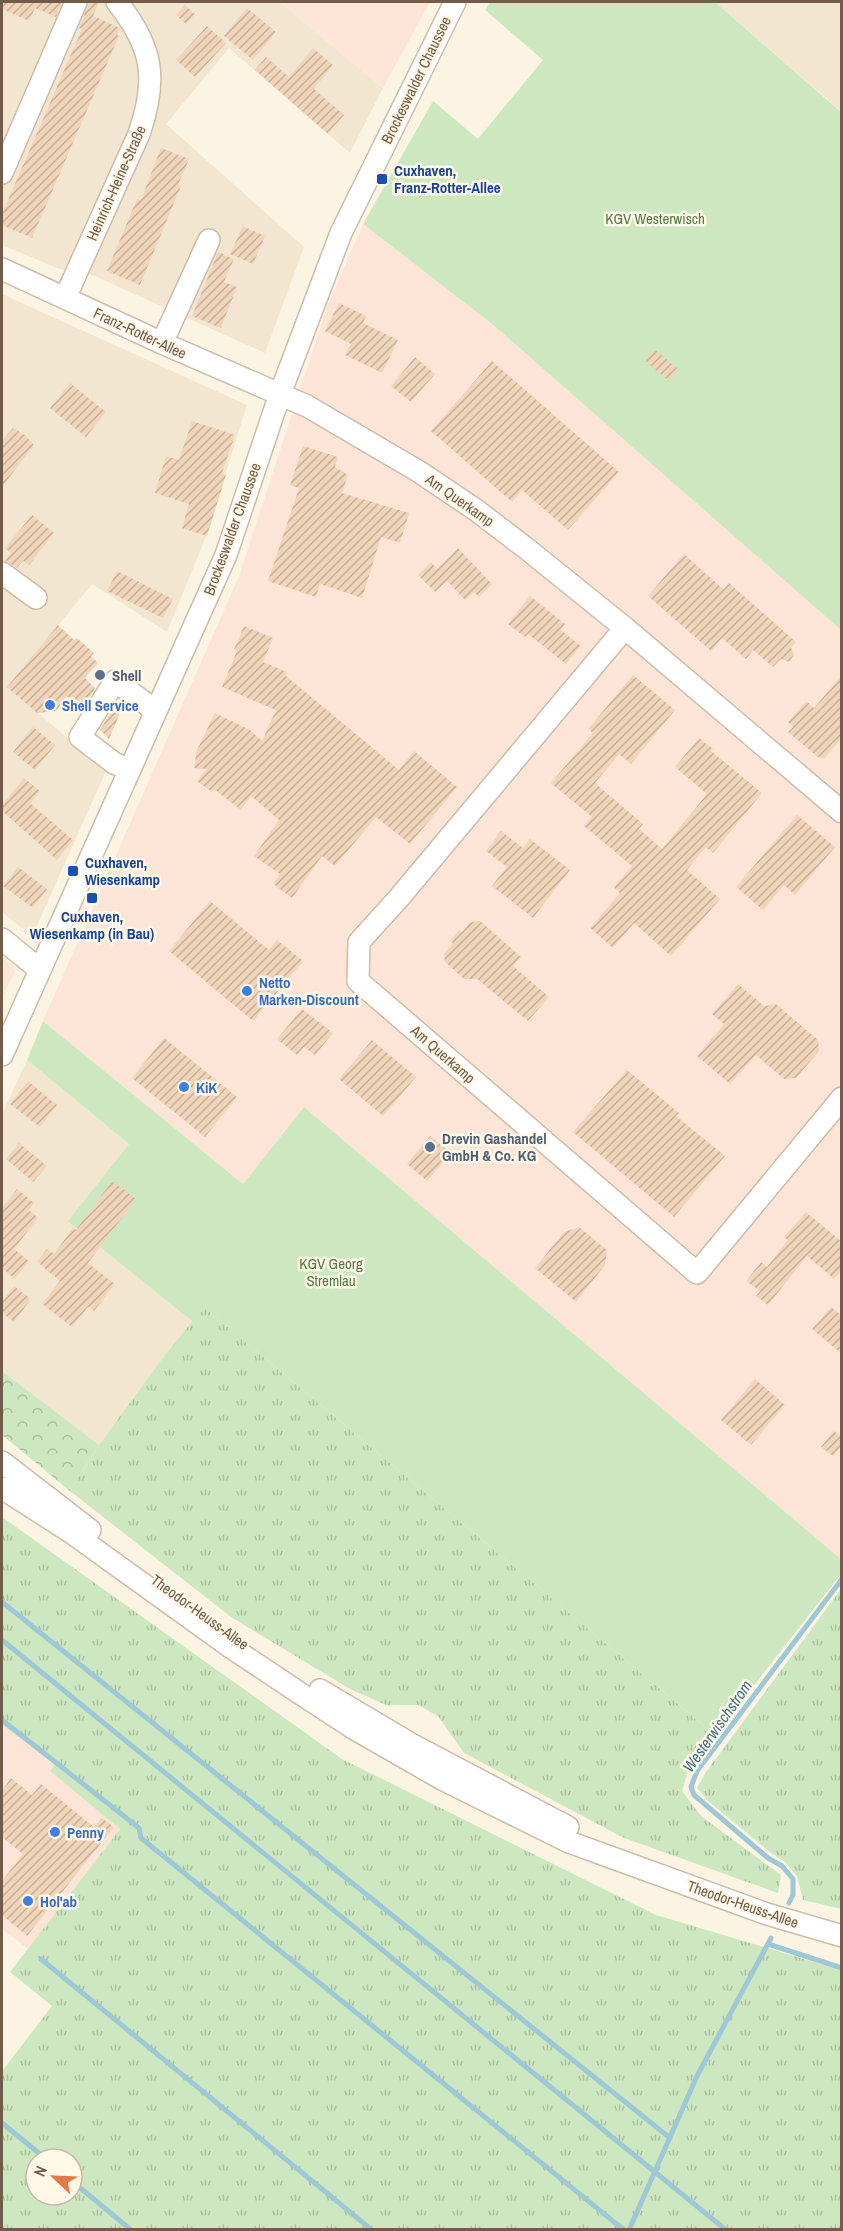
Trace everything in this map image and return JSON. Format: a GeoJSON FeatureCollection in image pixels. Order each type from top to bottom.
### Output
{"type":"FeatureCollection","features":[{"type":"Feature","properties":{"kind":"street"},"geometry":{"type":"LineString","coordinates":[[2,173],[76,2]]}},
{"type":"Feature","properties":{"kind":"street","name":"Heinrich-Heine-Straße"},"geometry":{"type":"LineString","coordinates":[[65,298],[140,134],[148,107],[151,76],[146,50],[133,21],[117,2]]}},
{"type":"Feature","properties":{"kind":"street","name":"Brockeswalder Chaussee"},"geometry":{"type":"LineString","coordinates":[[2,1055],[226,555],[280,394],[341,233],[455,2]]}},
{"type":"Feature","properties":{"kind":"street"},"geometry":{"type":"LineString","coordinates":[[162,343],[209,240]]}},
{"type":"Feature","properties":{"kind":"street","name":"Franz-Rotter-Allee"},"geometry":{"type":"LineString","coordinates":[[2,269],[162,343],[280,394]]}},
{"type":"Feature","properties":{"kind":"street","name":"Am Querkamp"},"geometry":{"type":"LineString","coordinates":[[280,394],[357,434],[476,510],[625,628],[842,812]]}},
{"type":"Feature","properties":{"kind":"street"},"geometry":{"type":"LineString","coordinates":[[2,573],[36,598]]}},
{"type":"Feature","properties":{"kind":"street","name":"Am Querkamp"},"geometry":{"type":"LineString","coordinates":[[625,628],[398,899],[359,942],[358,981],[697,1273],[842,1098]]}},
{"type":"Feature","properties":{"kind":"street"},"geometry":{"type":"LineString","coordinates":[[130,770],[114,763],[80,737],[115,681],[156,711]]}},
{"type":"Feature","properties":{"kind":"street"},"geometry":{"type":"LineString","coordinates":[[2,939],[40,970]]}},
{"type":"Feature","properties":{"kind":"street","name":"Theodor-Heuss-Allee"},"geometry":{"type":"LineString","coordinates":[[2,1462],[218,1628],[407,1751]]}},
{"type":"Feature","properties":{"kind":"street","name":"Theodor-Heuss-Allee"},"geometry":{"type":"LineString","coordinates":[[2,1488],[72,1533],[229,1646],[353,1728],[581,1833],[645,1870],[767,1914],[842,1936]]}},
{"type":"Feature","properties":{"kind":"shaded area"},"geometry":{"type":"Polygon","coordinates":[[[2,2],[280,2],[383,88],[350,153],[229,48],[166,124],[304,247],[265,353],[90,274],[59,269],[2,245],[2,2]]]}},
{"type":"Feature","properties":{"kind":"shaded area"},"geometry":{"type":"Polygon","coordinates":[[[280,2],[430,2],[383,88],[280,2]]]}},
{"type":"Feature","properties":{"kind":"shaded area"},"geometry":{"type":"Polygon","coordinates":[[[715,2],[841,2],[841,112],[826,98],[715,2]]]}},
{"type":"Feature","properties":{"kind":"shaded area"},"geometry":{"type":"Polygon","coordinates":[[[363,224],[492,324],[841,630],[841,1559],[304,1107],[243,1184],[43,1021],[239,576],[327,307],[363,224]]]}},
{"type":"Feature","properties":{"kind":"shaded area"},"geometry":{"type":"Polygon","coordinates":[[[2,294],[247,405],[205,539],[167,632],[92,584],[8,687],[106,771],[35,930],[32,932],[23,929],[2,912],[2,294]]]}},
{"type":"Feature","properties":{"kind":"shaded area"},"geometry":{"type":"Polygon","coordinates":[[[2,957],[13,966],[15,971],[2,998],[2,957]]]}},
{"type":"Feature","properties":{"kind":"shaded area"},"geometry":{"type":"Polygon","coordinates":[[[27,1060],[129,1144],[69,1221],[193,1322],[161,1360],[99,1445],[2,1371],[2,1114],[27,1060]]]}},
{"type":"Feature","properties":{"kind":"shaded area"},"geometry":{"type":"Polygon","coordinates":[[[2,1725],[55,1764],[50,1771],[121,1829],[28,1949],[2,1929],[2,1725]]]}},
{"type":"Feature","properties":{"kind":"green space","name":"KGV Westerwisch"},"geometry":{"type":"Polygon","coordinates":[[[490,2],[715,2],[841,112],[841,630],[492,324],[363,224],[433,101],[478,139],[543,60],[485,10],[490,2]]]}},
{"type":"Feature","properties":{"kind":"green space","name":"KGV Georg Stremlau"},"geometry":{"type":"Polygon","coordinates":[[[43,1021],[243,1184],[304,1107],[841,1559],[841,1574],[715,1735],[205,1308],[193,1322],[68,1221],[129,1144],[27,1060],[43,1021]]]}},
{"type":"Feature","properties":{"kind":"green space"},"geometry":{"type":"Polygon","coordinates":[[[204,1307],[715,1735],[688,1771],[682,1791],[701,1816],[781,1875],[778,1893],[624,1838],[464,1753],[438,1716],[418,1705],[386,1705],[350,1689],[231,1617],[70,1491],[99,1445],[161,1360],[204,1307]]]}},
{"type":"Feature","properties":{"kind":"green space"},"geometry":{"type":"Polygon","coordinates":[[[2,1371],[99,1445],[70,1491],[2,1435],[2,1371]]]}},
{"type":"Feature","properties":{"kind":"green space"},"geometry":{"type":"Polygon","coordinates":[[[2,1517],[342,1759],[656,1915],[841,1970],[841,2229],[2,2229],[2,2071],[52,2006],[10,1972],[120,1829],[50,1771],[55,1764],[2,1725],[2,1517]]]}},
{"type":"Feature","properties":{"kind":"green space"},"geometry":{"type":"Polygon","coordinates":[[[841,1589],[841,1909],[803,1900],[797,1876],[785,1862],[707,1800],[697,1788],[706,1772],[841,1589]]]}},
{"type":"Feature","properties":{"kind":"building"},"geometry":{"type":"Polygon","coordinates":[[[2,2],[62,2],[56,17],[35,8],[29,21],[2,9],[2,2]]]}},
{"type":"Feature","properties":{"kind":"building"},"geometry":{"type":"Polygon","coordinates":[[[89,2],[99,2],[93,16],[120,28],[117,35],[119,36],[32,238],[2,225],[2,214],[82,29],[79,28],[89,2]]]}},
{"type":"Feature","properties":{"kind":"building"},"geometry":{"type":"Polygon","coordinates":[[[185,5],[195,14],[186,24],[176,15],[185,5]]]}},
{"type":"Feature","properties":{"kind":"building"},"geometry":{"type":"Polygon","coordinates":[[[247,8],[276,32],[253,60],[224,36],[247,8]]]}},
{"type":"Feature","properties":{"kind":"building"},"geometry":{"type":"Polygon","coordinates":[[[207,26],[226,43],[195,77],[176,60],[207,26]]]}},
{"type":"Feature","properties":{"kind":"building"},"geometry":{"type":"Polygon","coordinates":[[[313,48],[333,65],[314,89],[344,115],[328,134],[255,70],[266,57],[289,77],[313,48]]]}},
{"type":"Feature","properties":{"kind":"building"},"geometry":{"type":"Polygon","coordinates":[[[161,148],[189,159],[178,185],[181,186],[140,285],[107,271],[137,199],[141,200],[161,148]]]}},
{"type":"Feature","properties":{"kind":"building"},"geometry":{"type":"Polygon","coordinates":[[[243,226],[265,236],[253,264],[230,254],[243,226]]]}},
{"type":"Feature","properties":{"kind":"building"},"geometry":{"type":"Polygon","coordinates":[[[218,252],[234,259],[224,282],[237,287],[221,328],[192,316],[218,252]]]}},
{"type":"Feature","properties":{"kind":"building"},"geometry":{"type":"Polygon","coordinates":[[[339,303],[366,316],[363,323],[398,340],[382,373],[345,355],[351,344],[325,331],[339,303]]]}},
{"type":"Feature","properties":{"kind":"building"},"geometry":{"type":"Polygon","coordinates":[[[654,349],[679,370],[669,381],[644,360],[654,349]]]}},
{"type":"Feature","properties":{"kind":"building"},"geometry":{"type":"Polygon","coordinates":[[[415,357],[435,374],[411,402],[391,386],[415,357]]]}},
{"type":"Feature","properties":{"kind":"building"},"geometry":{"type":"Polygon","coordinates":[[[492,361],[619,472],[568,530],[522,490],[512,502],[431,431],[492,361]]]}},
{"type":"Feature","properties":{"kind":"building"},"geometry":{"type":"Polygon","coordinates":[[[70,383],[106,412],[86,437],[50,408],[70,383]]]}},
{"type":"Feature","properties":{"kind":"building"},"geometry":{"type":"Polygon","coordinates":[[[192,421],[235,435],[222,473],[226,475],[207,536],[182,528],[189,504],[155,493],[166,456],[179,460],[192,421]]]}},
{"type":"Feature","properties":{"kind":"building"},"geometry":{"type":"Polygon","coordinates":[[[13,428],[25,435],[34,445],[2,487],[2,441],[13,428]]]}},
{"type":"Feature","properties":{"kind":"building"},"geometry":{"type":"Polygon","coordinates":[[[303,446],[338,457],[335,467],[348,475],[342,493],[409,513],[400,543],[381,537],[362,598],[320,584],[316,597],[268,581],[299,488],[290,485],[303,446]]]}},
{"type":"Feature","properties":{"kind":"building"},"geometry":{"type":"Polygon","coordinates":[[[32,515],[54,533],[29,565],[23,561],[17,568],[5,560],[11,553],[5,548],[32,515]]]}},
{"type":"Feature","properties":{"kind":"building"},"geometry":{"type":"Polygon","coordinates":[[[458,548],[492,584],[479,597],[474,592],[465,600],[447,581],[435,592],[418,575],[431,562],[437,569],[458,548]]]}},
{"type":"Feature","properties":{"kind":"building"},"geometry":{"type":"Polygon","coordinates":[[[684,554],[723,589],[729,583],[796,642],[791,647],[794,654],[789,662],[781,659],[773,667],[753,650],[746,659],[722,638],[711,651],[648,596],[684,554]]]}},
{"type":"Feature","properties":{"kind":"building"},"geometry":{"type":"Polygon","coordinates":[[[117,571],[173,599],[163,618],[107,591],[117,571]]]}},
{"type":"Feature","properties":{"kind":"building"},"geometry":{"type":"Polygon","coordinates":[[[530,596],[565,624],[561,630],[581,646],[566,664],[528,634],[525,637],[508,624],[530,596]]]}},
{"type":"Feature","properties":{"kind":"building"},"geometry":{"type":"Polygon","coordinates":[[[58,625],[74,640],[77,638],[94,653],[91,656],[98,663],[85,678],[95,688],[81,711],[67,696],[56,711],[37,713],[7,687],[58,625]]]}},
{"type":"Feature","properties":{"kind":"building"},"geometry":{"type":"Polygon","coordinates":[[[244,626],[273,638],[263,662],[287,672],[285,675],[399,770],[414,751],[457,787],[410,844],[376,817],[335,866],[322,856],[292,898],[273,884],[280,874],[254,856],[279,820],[251,796],[241,810],[215,790],[212,792],[197,781],[207,769],[194,768],[197,750],[215,713],[250,730],[262,741],[276,710],[222,687],[237,651],[234,649],[244,626]]]}},
{"type":"Feature","properties":{"kind":"building"},"geometry":{"type":"Polygon","coordinates":[[[633,675],[675,710],[631,764],[619,754],[595,783],[643,824],[639,829],[662,849],[707,794],[675,767],[699,738],[713,749],[711,751],[762,793],[713,853],[706,847],[687,870],[720,899],[671,956],[634,923],[613,948],[590,928],[620,893],[614,887],[632,866],[584,826],[592,817],[551,783],[593,733],[588,729],[633,675]]]}},
{"type":"Feature","properties":{"kind":"building"},"geometry":{"type":"Polygon","coordinates":[[[842,675],[842,738],[824,759],[818,757],[788,732],[793,727],[788,722],[806,701],[814,708],[842,675]]]}},
{"type":"Feature","properties":{"kind":"building"},"geometry":{"type":"Polygon","coordinates":[[[114,707],[120,713],[109,739],[100,730],[114,707]]]}},
{"type":"Feature","properties":{"kind":"building"},"geometry":{"type":"Polygon","coordinates":[[[33,727],[55,745],[35,770],[13,752],[33,727]]]}},
{"type":"Feature","properties":{"kind":"building"},"geometry":{"type":"Polygon","coordinates":[[[24,778],[40,791],[30,803],[73,840],[57,860],[2,811],[2,805],[24,778]]]}},
{"type":"Feature","properties":{"kind":"building"},"geometry":{"type":"Polygon","coordinates":[[[797,815],[835,847],[795,895],[784,885],[763,910],[736,887],[797,815]]]}},
{"type":"Feature","properties":{"kind":"building"},"geometry":{"type":"Polygon","coordinates":[[[501,831],[523,848],[530,839],[570,870],[533,918],[492,886],[507,867],[486,851],[501,831]]]}},
{"type":"Feature","properties":{"kind":"building"},"geometry":{"type":"Polygon","coordinates":[[[18,867],[47,889],[33,908],[3,886],[18,867]]]}},
{"type":"Feature","properties":{"kind":"building","name":"Netto Marken-Discount"},"geometry":{"type":"Polygon","coordinates":[[[210,901],[269,950],[277,940],[303,961],[253,1021],[169,951],[210,901]]]}},
{"type":"Feature","properties":{"kind":"building"},"geometry":{"type":"Polygon","coordinates":[[[480,921],[521,957],[513,966],[549,997],[528,1021],[477,979],[464,979],[445,962],[444,954],[453,943],[450,941],[459,930],[462,932],[470,922],[480,921]]]}},
{"type":"Feature","properties":{"kind":"building"},"geometry":{"type":"Polygon","coordinates":[[[738,984],[764,1006],[776,1004],[818,1040],[819,1051],[796,1078],[784,1079],[756,1055],[730,1084],[697,1056],[724,1024],[712,1014],[738,984]]]}},
{"type":"Feature","properties":{"kind":"building"},"geometry":{"type":"Polygon","coordinates":[[[302,1009],[333,1033],[315,1055],[304,1047],[297,1055],[277,1039],[302,1009]]]}},
{"type":"Feature","properties":{"kind":"building","name":"KiK"},"geometry":{"type":"Polygon","coordinates":[[[164,1038],[237,1097],[205,1137],[132,1078],[164,1038]]]}},
{"type":"Feature","properties":{"kind":"building"},"geometry":{"type":"Polygon","coordinates":[[[372,1040],[416,1077],[383,1116],[339,1079],[372,1040]]]}},
{"type":"Feature","properties":{"kind":"building"},"geometry":{"type":"Polygon","coordinates":[[[627,1070],[679,1113],[676,1116],[725,1156],[674,1217],[573,1132],[627,1070]]]}},
{"type":"Feature","properties":{"kind":"building"},"geometry":{"type":"Polygon","coordinates":[[[28,1081],[57,1105],[40,1127],[10,1104],[28,1081]]]}},
{"type":"Feature","properties":{"kind":"building"},"geometry":{"type":"Polygon","coordinates":[[[430,1136],[451,1153],[427,1181],[407,1164],[430,1136]]]}},
{"type":"Feature","properties":{"kind":"building"},"geometry":{"type":"Polygon","coordinates":[[[19,1143],[47,1166],[33,1182],[6,1159],[19,1143]]]}},
{"type":"Feature","properties":{"kind":"building"},"geometry":{"type":"Polygon","coordinates":[[[112,1181],[136,1199],[88,1263],[115,1284],[94,1311],[88,1307],[72,1327],[42,1304],[60,1281],[37,1262],[47,1249],[54,1254],[73,1228],[76,1230],[112,1181]]]}},
{"type":"Feature","properties":{"kind":"building"},"geometry":{"type":"Polygon","coordinates":[[[17,1189],[34,1203],[29,1210],[38,1218],[14,1249],[29,1261],[15,1279],[2,1268],[2,1208],[17,1189]]]}},
{"type":"Feature","properties":{"kind":"building"},"geometry":{"type":"Polygon","coordinates":[[[806,1212],[842,1242],[842,1271],[834,1279],[807,1256],[768,1305],[756,1296],[760,1291],[746,1281],[761,1262],[767,1267],[788,1240],[784,1237],[806,1212]]]}},
{"type":"Feature","properties":{"kind":"building"},"geometry":{"type":"Polygon","coordinates":[[[579,1227],[607,1250],[605,1265],[576,1302],[535,1268],[564,1232],[579,1227]]]}},
{"type":"Feature","properties":{"kind":"building"},"geometry":{"type":"Polygon","coordinates":[[[14,1286],[31,1299],[14,1322],[2,1312],[2,1302],[14,1286]]]}},
{"type":"Feature","properties":{"kind":"building"},"geometry":{"type":"Polygon","coordinates":[[[831,1307],[842,1316],[842,1354],[812,1329],[831,1307]]]}},
{"type":"Feature","properties":{"kind":"building"},"geometry":{"type":"Polygon","coordinates":[[[755,1379],[785,1405],[751,1445],[721,1420],[755,1379]]]}},
{"type":"Feature","properties":{"kind":"building"},"geometry":{"type":"Polygon","coordinates":[[[834,1431],[842,1437],[842,1445],[833,1456],[821,1447],[834,1431]]]}},
{"type":"Feature","properties":{"kind":"building","name":"Penny"},"geometry":{"type":"Polygon","coordinates":[[[11,1778],[32,1795],[41,1784],[94,1827],[102,1818],[114,1827],[27,1936],[2,1915],[2,1881],[23,1854],[2,1837],[2,1791],[11,1778]]]}},
{"type":"Feature","properties":{"kind":"waterway","name":"Westerwischstrom"},"geometry":{"type":"LineString","coordinates":[[789,1903],[793,1895],[793,1879],[782,1866],[768,1858],[694,1795],[691,1787],[697,1771],[842,1579]]}},
{"type":"Feature","properties":{"kind":"waterway"},"geometry":{"type":"LineString","coordinates":[[2,1602],[670,2138]]}},
{"type":"Feature","properties":{"kind":"waterway"},"geometry":{"type":"LineString","coordinates":[[2,1640],[726,2230]]}},
{"type":"Feature","properties":{"kind":"waterway"},"geometry":{"type":"LineString","coordinates":[[2,1720],[139,1828],[141,1838],[624,2230]]}},
{"type":"Feature","properties":{"kind":"waterway","name":"Westerwischstrom"},"geometry":{"type":"LineString","coordinates":[[629,2230],[697,2076],[771,1938]]}},
{"type":"Feature","properties":{"kind":"waterway"},"geometry":{"type":"LineString","coordinates":[[768,1944],[842,1968]]}},
{"type":"Feature","properties":{"kind":"waterway"},"geometry":{"type":"LineString","coordinates":[[41,1959],[372,2230]]}},
{"type":"Feature","properties":{"kind":"waterway"},"geometry":{"type":"LineString","coordinates":[[2,2123],[31,2147]]}},
{"type":"Feature","properties":{"kind":"waterway"},"geometry":{"type":"LineString","coordinates":[[84,2191],[131,2230]]}},
{"type":"Feature","properties":{"kind":"place","name":"Cuxhaven, Franz-Rotter-Allee"},"geometry":{"type":"Point","coordinates":[382,179]}},
{"type":"Feature","properties":{"kind":"place","name":"Shell"},"geometry":{"type":"Point","coordinates":[100,675]}},
{"type":"Feature","properties":{"kind":"place","name":"Shell Service"},"geometry":{"type":"Point","coordinates":[50,705]}},
{"type":"Feature","properties":{"kind":"place","name":"Cuxhaven, Wiesenkamp"},"geometry":{"type":"Point","coordinates":[73,871]}},
{"type":"Feature","properties":{"kind":"place","name":"Cuxhaven, Wiesenkamp (in Bau)"},"geometry":{"type":"Point","coordinates":[92,898]}},
{"type":"Feature","properties":{"kind":"place","name":"Netto Marken-Discount"},"geometry":{"type":"Point","coordinates":[247,991]}},
{"type":"Feature","properties":{"kind":"place","name":"KiK"},"geometry":{"type":"Point","coordinates":[184,1087]}},
{"type":"Feature","properties":{"kind":"place","name":"Drevin Gashandel GmbH & Co. KG"},"geometry":{"type":"Point","coordinates":[430,1147]}},
{"type":"Feature","properties":{"kind":"place","name":"Penny"},"geometry":{"type":"Point","coordinates":[55,1832]}},
{"type":"Feature","properties":{"kind":"place","name":"Hol'ab"},"geometry":{"type":"Point","coordinates":[28,1901]}}]}
